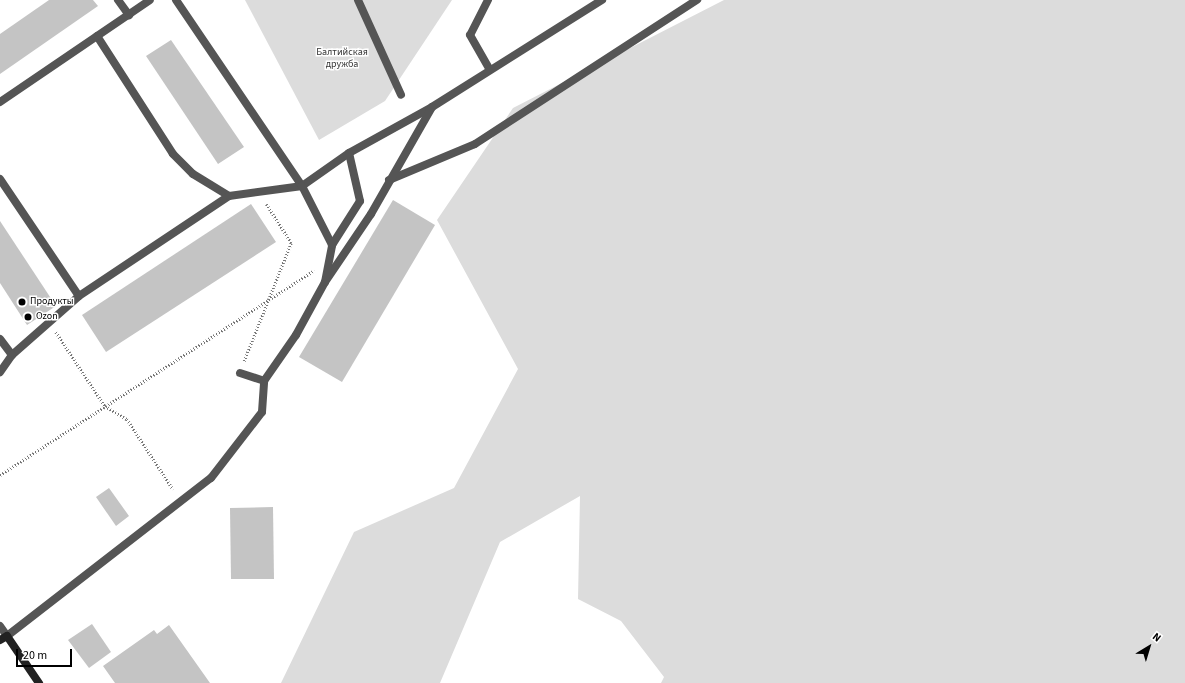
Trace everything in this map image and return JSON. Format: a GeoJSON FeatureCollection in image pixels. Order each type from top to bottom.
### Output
{"type":"FeatureCollection","features":[{"type":"Feature","properties":{"kind":"street"},"geometry":{"type":"LineString","coordinates":[[118,0],[129,15]]}},
{"type":"Feature","properties":{"kind":"street"},"geometry":{"type":"LineString","coordinates":[[0,102],[150,0]]}},
{"type":"Feature","properties":{"kind":"street"},"geometry":{"type":"LineString","coordinates":[[176,0],[302,186],[332,245]]}},
{"type":"Feature","properties":{"kind":"street"},"geometry":{"type":"LineString","coordinates":[[358,0],[401,95]]}},
{"type":"Feature","properties":{"kind":"street"},"geometry":{"type":"LineString","coordinates":[[488,0],[470,35],[490,70]]}},
{"type":"Feature","properties":{"kind":"street"},"geometry":{"type":"LineString","coordinates":[[0,372],[12,355],[48,320],[79,296],[229,196],[302,186],[349,153],[432,107],[602,0]]}},
{"type":"Feature","properties":{"kind":"street"},"geometry":{"type":"LineString","coordinates":[[389,180],[475,144],[697,0]]}},
{"type":"Feature","properties":{"kind":"street"},"geometry":{"type":"LineString","coordinates":[[98,36],[173,154],[193,174],[229,196]]}},
{"type":"Feature","properties":{"kind":"street"},"geometry":{"type":"LineString","coordinates":[[3,638],[211,478],[262,412],[264,381],[296,335],[325,282],[371,214],[389,180],[432,107]]}},
{"type":"Feature","properties":{"kind":"street"},"geometry":{"type":"LineString","coordinates":[[325,282],[332,245],[360,201],[349,153]]}},
{"type":"Feature","properties":{"kind":"street"},"geometry":{"type":"LineString","coordinates":[[0,179],[79,296]]}},
{"type":"Feature","properties":{"kind":"street"},"geometry":{"type":"LineString","coordinates":[[0,339],[12,355]]}},
{"type":"Feature","properties":{"kind":"street"},"geometry":{"type":"LineString","coordinates":[[240,373],[264,381]]}},
{"type":"Feature","properties":{"kind":"street"},"geometry":{"type":"LineString","coordinates":[[0,626],[3,638],[39,683]]}},
{"type":"Feature","properties":{"kind":"path"},"geometry":{"type":"LineString","coordinates":[[240,373],[291,243],[257,192]]}},
{"type":"Feature","properties":{"kind":"path"},"geometry":{"type":"LineString","coordinates":[[0,475],[330,260]]}},
{"type":"Feature","properties":{"kind":"path"},"geometry":{"type":"LineString","coordinates":[[48,320],[105,406],[127,419],[173,489]]}},
{"type":"Feature","properties":{"kind":"green space","name":"Балтийская дружба"},"geometry":{"type":"Polygon","coordinates":[[[245,0],[452,0],[385,101],[319,140],[245,0]]]}},
{"type":"Feature","properties":{"kind":"green space"},"geometry":{"type":"Polygon","coordinates":[[[724,0],[1185,0],[1185,683],[661,683],[664,677],[621,621],[578,599],[580,496],[500,542],[440,683],[281,683],[354,532],[454,488],[518,369],[437,220],[513,108],[724,0]]]}},
{"type":"Feature","properties":{"kind":"building"},"geometry":{"type":"Polygon","coordinates":[[[49,0],[93,0],[98,6],[0,74],[0,34],[49,0]]]}},
{"type":"Feature","properties":{"kind":"building"},"geometry":{"type":"Polygon","coordinates":[[[171,40],[244,147],[218,164],[146,56],[171,40]]]}},
{"type":"Feature","properties":{"kind":"building"},"geometry":{"type":"Polygon","coordinates":[[[393,200],[435,225],[342,382],[299,357],[393,200]]]}},
{"type":"Feature","properties":{"kind":"building"},"geometry":{"type":"Polygon","coordinates":[[[251,204],[276,242],[106,352],[82,315],[251,204]]]}},
{"type":"Feature","properties":{"kind":"building"},"geometry":{"type":"Polygon","coordinates":[[[0,221],[56,306],[27,325],[0,283],[0,221]]]}},
{"type":"Feature","properties":{"kind":"building"},"geometry":{"type":"Polygon","coordinates":[[[109,488],[129,516],[116,526],[96,497],[109,488]]]}},
{"type":"Feature","properties":{"kind":"building"},"geometry":{"type":"Polygon","coordinates":[[[273,507],[274,579],[231,579],[230,508],[273,507]]]}},
{"type":"Feature","properties":{"kind":"building"},"geometry":{"type":"Polygon","coordinates":[[[92,624],[111,652],[89,668],[68,640],[92,624]]]}},
{"type":"Feature","properties":{"kind":"building"},"geometry":{"type":"Polygon","coordinates":[[[169,625],[210,683],[115,683],[103,666],[154,630],[157,634],[169,625]]]}},
{"type":"Feature","properties":{"kind":"place","name":"Продукты"},"geometry":{"type":"Point","coordinates":[22,302]}},
{"type":"Feature","properties":{"kind":"place","name":"Ozon"},"geometry":{"type":"Point","coordinates":[28,317]}}]}
